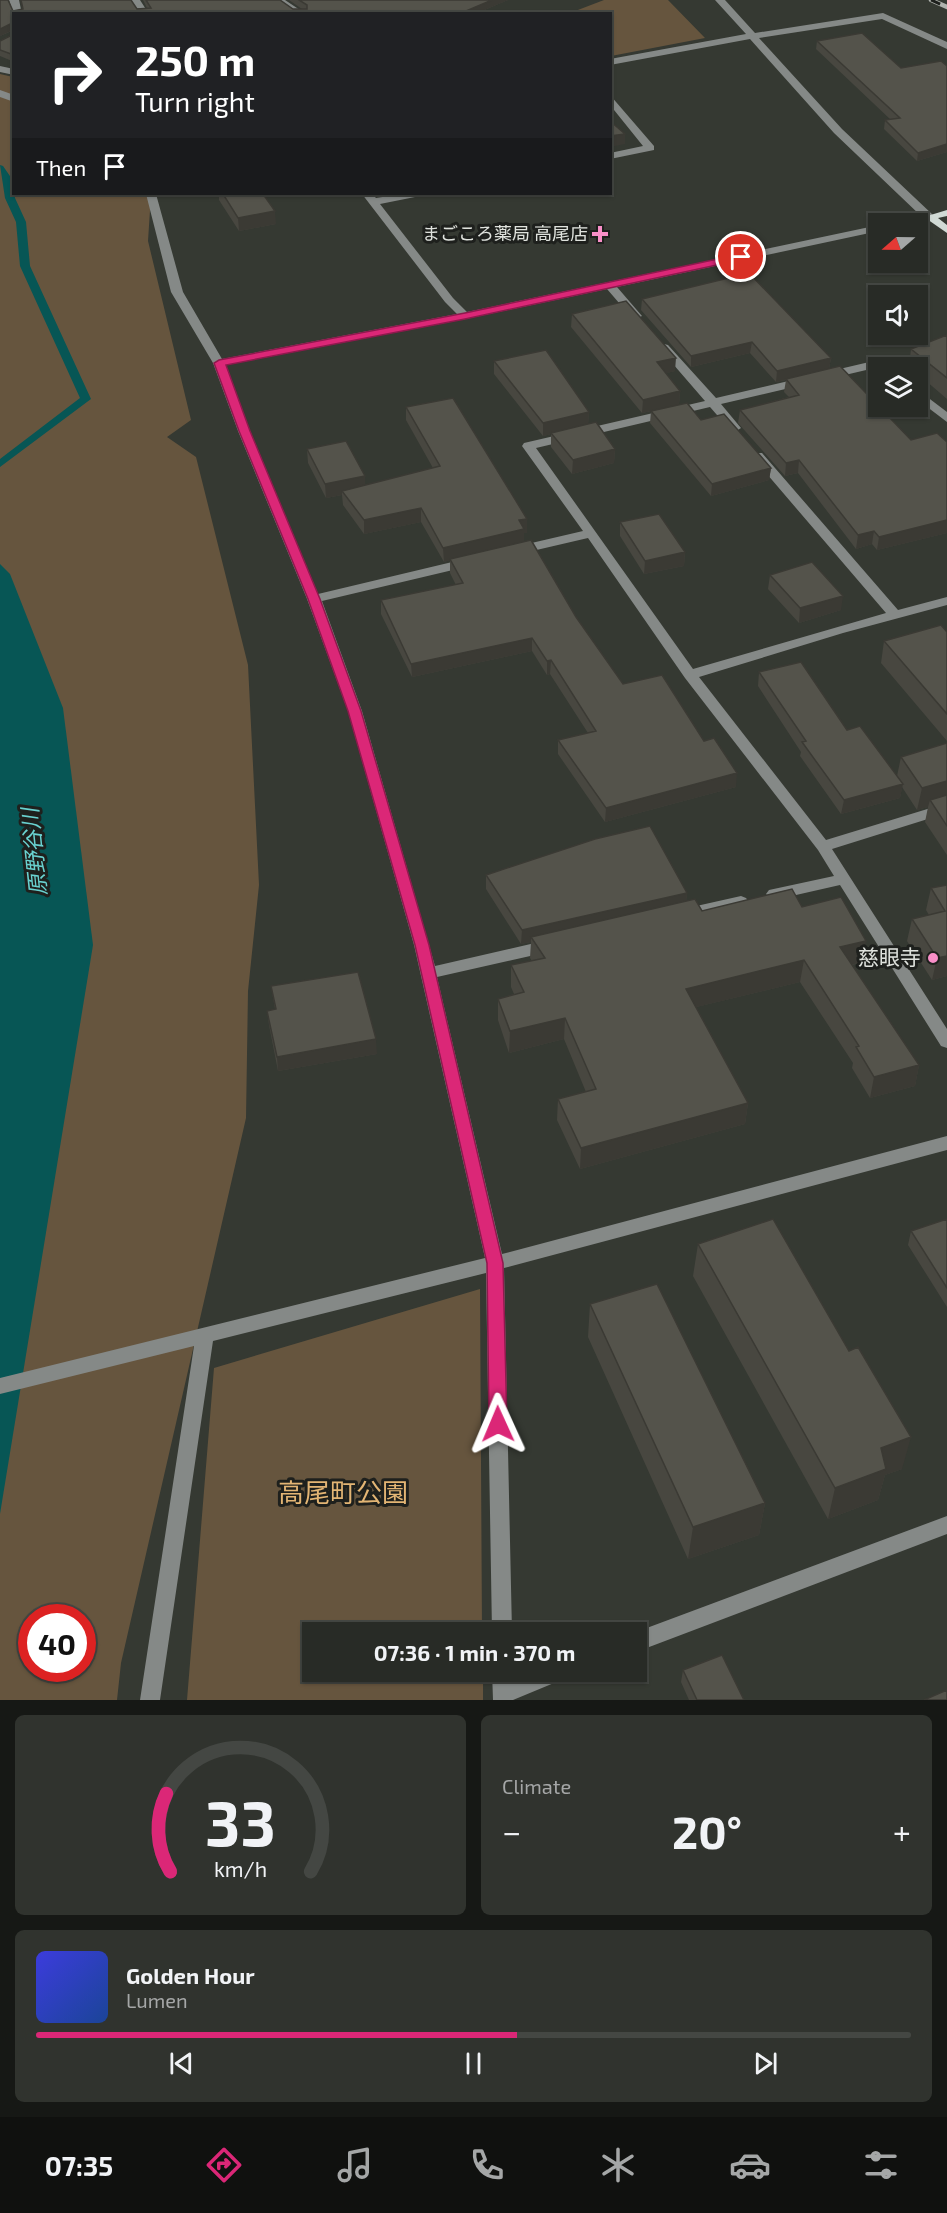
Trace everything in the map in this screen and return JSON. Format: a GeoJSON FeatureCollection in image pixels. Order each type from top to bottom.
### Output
{"type":"FeatureCollection","features":[{"type":"Feature","properties":{"kind":"main road"},"geometry":{"type":"LineString","coordinates":[[930,217],[947,213]]}},
{"type":"Feature","properties":{"kind":"main road"},"geometry":{"type":"LineString","coordinates":[[930,217],[947,230]]}},
{"type":"Feature","properties":{"kind":"street"},"geometry":{"type":"LineString","coordinates":[[279,0],[295,12]]}},
{"type":"Feature","properties":{"kind":"street"},"geometry":{"type":"LineString","coordinates":[[720,0],[838,131],[930,217]]}},
{"type":"Feature","properties":{"kind":"street"},"geometry":{"type":"LineString","coordinates":[[612,62],[753,36],[883,16],[947,46]]}},
{"type":"Feature","properties":{"kind":"street"},"geometry":{"type":"LineString","coordinates":[[612,100],[650,148],[612,156]]}},
{"type":"Feature","properties":{"kind":"street"},"geometry":{"type":"LineString","coordinates":[[151,195],[177,292],[219,363],[244,431],[314,599],[354,711],[428,973],[495,1263],[502,1622]]}},
{"type":"Feature","properties":{"kind":"street"},"geometry":{"type":"LineString","coordinates":[[370,198],[404,195]]}},
{"type":"Feature","properties":{"kind":"street"},"geometry":{"type":"LineString","coordinates":[[370,198],[449,300],[465,316]]}},
{"type":"Feature","properties":{"kind":"street"},"geometry":{"type":"LineString","coordinates":[[219,363],[465,316],[868,230]]}},
{"type":"Feature","properties":{"kind":"street"},"geometry":{"type":"LineString","coordinates":[[609,284],[895,615]]}},
{"type":"Feature","properties":{"kind":"street"},"geometry":{"type":"LineString","coordinates":[[868,366],[528,446],[690,675],[823,846],[947,1042]]}},
{"type":"Feature","properties":{"kind":"street"},"geometry":{"type":"LineString","coordinates":[[928,402],[947,418]]}},
{"type":"Feature","properties":{"kind":"street"},"geometry":{"type":"LineString","coordinates":[[314,599],[591,532]]}},
{"type":"Feature","properties":{"kind":"street"},"geometry":{"type":"LineString","coordinates":[[690,675],[947,601]]}},
{"type":"Feature","properties":{"kind":"street"},"geometry":{"type":"LineString","coordinates":[[823,846],[947,808]]}},
{"type":"Feature","properties":{"kind":"street"},"geometry":{"type":"LineString","coordinates":[[670,918],[843,879]]}},
{"type":"Feature","properties":{"kind":"street"},"geometry":{"type":"LineString","coordinates":[[428,973],[567,942]]}},
{"type":"Feature","properties":{"kind":"street"},"geometry":{"type":"LineString","coordinates":[[0,1386],[495,1263],[947,1143]]}},
{"type":"Feature","properties":{"kind":"street"},"geometry":{"type":"LineString","coordinates":[[150,1700],[205,1334]]}},
{"type":"Feature","properties":{"kind":"street"},"geometry":{"type":"LineString","coordinates":[[647,1638],[947,1525]]}},
{"type":"Feature","properties":{"kind":"street"},"geometry":{"type":"LineString","coordinates":[[503,1696],[534,1682]]}},
{"type":"Feature","properties":{"kind":"green space"},"geometry":{"type":"Polygon","coordinates":[[[604,0],[668,0],[705,38],[612,56],[612,12],[573,12],[604,0]]]}},
{"type":"Feature","properties":{"kind":"green space"},"geometry":{"type":"Polygon","coordinates":[[[0,74],[12,77],[12,195],[151,195],[148,241],[191,420],[167,437],[196,457],[248,665],[259,885],[248,991],[246,1118],[121,1663],[117,1700],[0,1700],[0,74]]]}},
{"type":"Feature","properties":{"kind":"green space","name":"高尾町公園"},"geometry":{"type":"Polygon","coordinates":[[[480,1289],[482,1622],[302,1622],[302,1682],[483,1682],[483,1700],[187,1700],[214,1368],[480,1289]]]}},
{"type":"Feature","properties":{"kind":"water","name":"原野谷川"},"geometry":{"type":"Polygon","coordinates":[[[0,564],[10,574],[63,708],[93,945],[0,1514],[0,564]]]}},
{"type":"Feature","properties":{"kind":"building"},"geometry":{"type":"Polygon","coordinates":[[[0,0],[8,0],[13,11],[23,9],[21,0],[131,0],[137,9],[151,8],[146,0],[280,0],[293,9],[307,9],[307,5],[299,0],[492,0],[464,12],[12,12],[12,23],[0,29],[0,0]]]}},
{"type":"Feature","properties":{"kind":"building"},"geometry":{"type":"Polygon","coordinates":[[[862,33],[901,68],[941,61],[947,66],[947,144],[918,153],[885,120],[900,118],[817,41],[862,33]]]}},
{"type":"Feature","properties":{"kind":"building"},"geometry":{"type":"Polygon","coordinates":[[[12,35],[12,54],[0,50],[0,41],[12,35]]]}},
{"type":"Feature","properties":{"kind":"building"},"geometry":{"type":"Polygon","coordinates":[[[612,123],[625,134],[612,136],[612,123]]]}},
{"type":"Feature","properties":{"kind":"building"},"geometry":{"type":"Polygon","coordinates":[[[224,195],[264,195],[275,211],[238,218],[224,195]]]}},
{"type":"Feature","properties":{"kind":"building"},"geometry":{"type":"Polygon","coordinates":[[[749,273],[831,358],[777,371],[752,342],[691,356],[642,299],[749,273]]]}},
{"type":"Feature","properties":{"kind":"building"},"geometry":{"type":"Polygon","coordinates":[[[626,301],[676,358],[657,362],[680,391],[643,400],[572,314],[626,301]]]}},
{"type":"Feature","properties":{"kind":"building"},"geometry":{"type":"Polygon","coordinates":[[[947,335],[947,378],[928,363],[928,357],[921,357],[911,349],[928,345],[928,342],[947,335]]]}},
{"type":"Feature","properties":{"kind":"building"},"geometry":{"type":"Polygon","coordinates":[[[546,350],[589,412],[543,423],[494,361],[546,350]]]}},
{"type":"Feature","properties":{"kind":"building"},"geometry":{"type":"Polygon","coordinates":[[[840,366],[868,395],[868,417],[889,417],[911,440],[937,433],[947,442],[947,520],[879,537],[874,531],[858,535],[799,460],[786,463],[740,410],[799,395],[786,379],[840,366]]]}},
{"type":"Feature","properties":{"kind":"building"},"geometry":{"type":"Polygon","coordinates":[[[453,398],[527,519],[519,520],[524,529],[443,548],[421,508],[364,520],[342,491],[440,466],[406,407],[453,398]]]}},
{"type":"Feature","properties":{"kind":"building"},"geometry":{"type":"Polygon","coordinates":[[[687,403],[701,420],[724,414],[771,468],[712,484],[651,411],[687,403]]]}},
{"type":"Feature","properties":{"kind":"building"},"geometry":{"type":"Polygon","coordinates":[[[596,422],[615,449],[573,460],[551,433],[596,422]]]}},
{"type":"Feature","properties":{"kind":"building"},"geometry":{"type":"Polygon","coordinates":[[[346,441],[365,476],[325,484],[307,449],[346,441]]]}},
{"type":"Feature","properties":{"kind":"building"},"geometry":{"type":"Polygon","coordinates":[[[659,514],[685,552],[645,561],[620,522],[659,514]]]}},
{"type":"Feature","properties":{"kind":"building"},"geometry":{"type":"Polygon","coordinates":[[[531,540],[576,617],[623,684],[662,675],[704,741],[714,738],[737,773],[606,808],[558,740],[596,731],[551,660],[547,661],[532,638],[411,664],[381,600],[463,583],[450,559],[531,540]]]}},
{"type":"Feature","properties":{"kind":"building"},"geometry":{"type":"Polygon","coordinates":[[[812,562],[843,596],[800,608],[770,575],[812,562]]]}},
{"type":"Feature","properties":{"kind":"building"},"geometry":{"type":"Polygon","coordinates":[[[941,625],[947,632],[947,714],[884,641],[941,625]]]}},
{"type":"Feature","properties":{"kind":"building"},"geometry":{"type":"Polygon","coordinates":[[[801,662],[847,730],[860,726],[903,784],[844,800],[802,742],[806,741],[759,672],[801,662]]]}},
{"type":"Feature","properties":{"kind":"building"},"geometry":{"type":"Polygon","coordinates":[[[947,743],[947,781],[922,788],[901,757],[947,743]]]}},
{"type":"Feature","properties":{"kind":"building"},"geometry":{"type":"Polygon","coordinates":[[[947,795],[947,826],[930,800],[947,795]]]}},
{"type":"Feature","properties":{"kind":"building"},"geometry":{"type":"Polygon","coordinates":[[[650,826],[687,893],[522,930],[486,875],[595,839],[650,826]]]}},
{"type":"Feature","properties":{"kind":"building"},"geometry":{"type":"Polygon","coordinates":[[[947,885],[947,956],[937,958],[912,919],[945,911],[931,888],[947,885]]]}},
{"type":"Feature","properties":{"kind":"building"},"geometry":{"type":"Polygon","coordinates":[[[792,889],[802,907],[841,897],[866,941],[840,947],[919,1065],[874,1077],[856,1047],[859,1046],[804,960],[686,989],[748,1103],[581,1148],[558,1099],[596,1089],[565,1018],[510,1031],[498,999],[524,992],[511,965],[545,958],[531,937],[695,899],[702,911],[792,889]]]}},
{"type":"Feature","properties":{"kind":"building"},"geometry":{"type":"Polygon","coordinates":[[[358,972],[376,1039],[277,1057],[267,1011],[276,1009],[271,986],[358,972]]]}},
{"type":"Feature","properties":{"kind":"building"},"geometry":{"type":"Polygon","coordinates":[[[773,1219],[849,1351],[858,1347],[911,1437],[881,1448],[886,1469],[835,1488],[698,1244],[773,1219]]]}},
{"type":"Feature","properties":{"kind":"building"},"geometry":{"type":"Polygon","coordinates":[[[947,1219],[947,1288],[911,1231],[947,1219]]]}},
{"type":"Feature","properties":{"kind":"building"},"geometry":{"type":"Polygon","coordinates":[[[657,1284],[765,1503],[693,1527],[590,1304],[657,1284]]]}},
{"type":"Feature","properties":{"kind":"building"},"geometry":{"type":"Polygon","coordinates":[[[722,1655],[744,1700],[697,1700],[683,1670],[722,1655]]]}},
{"type":"Feature","properties":{"kind":"building"},"geometry":{"type":"Polygon","coordinates":[[[947,1690],[947,1700],[924,1700],[947,1690]]]}},
{"type":"Feature","properties":{"kind":"waterway"},"geometry":{"type":"LineString","coordinates":[[0,168],[7,179],[10,198],[21,222],[25,266],[86,399],[0,464]]}},
{"type":"Feature","properties":{"kind":"railway"},"geometry":{"type":"LineString","coordinates":[[931,0],[947,7]]}},
{"type":"Feature","properties":{"kind":"place","name":"まごころ薬局 高尾店"},"geometry":{"type":"Point","coordinates":[600,234]}},
{"type":"Feature","properties":{"kind":"place","name":"慈眼寺"},"geometry":{"type":"Point","coordinates":[933,958]}},
{"type":"Feature","properties":{"kind":"route"},"geometry":{"type":"LineString","coordinates":[[498,1424],[495,1263],[422,945],[354,711],[314,599],[244,431],[219,363],[465,316],[741,257]]}}]}
